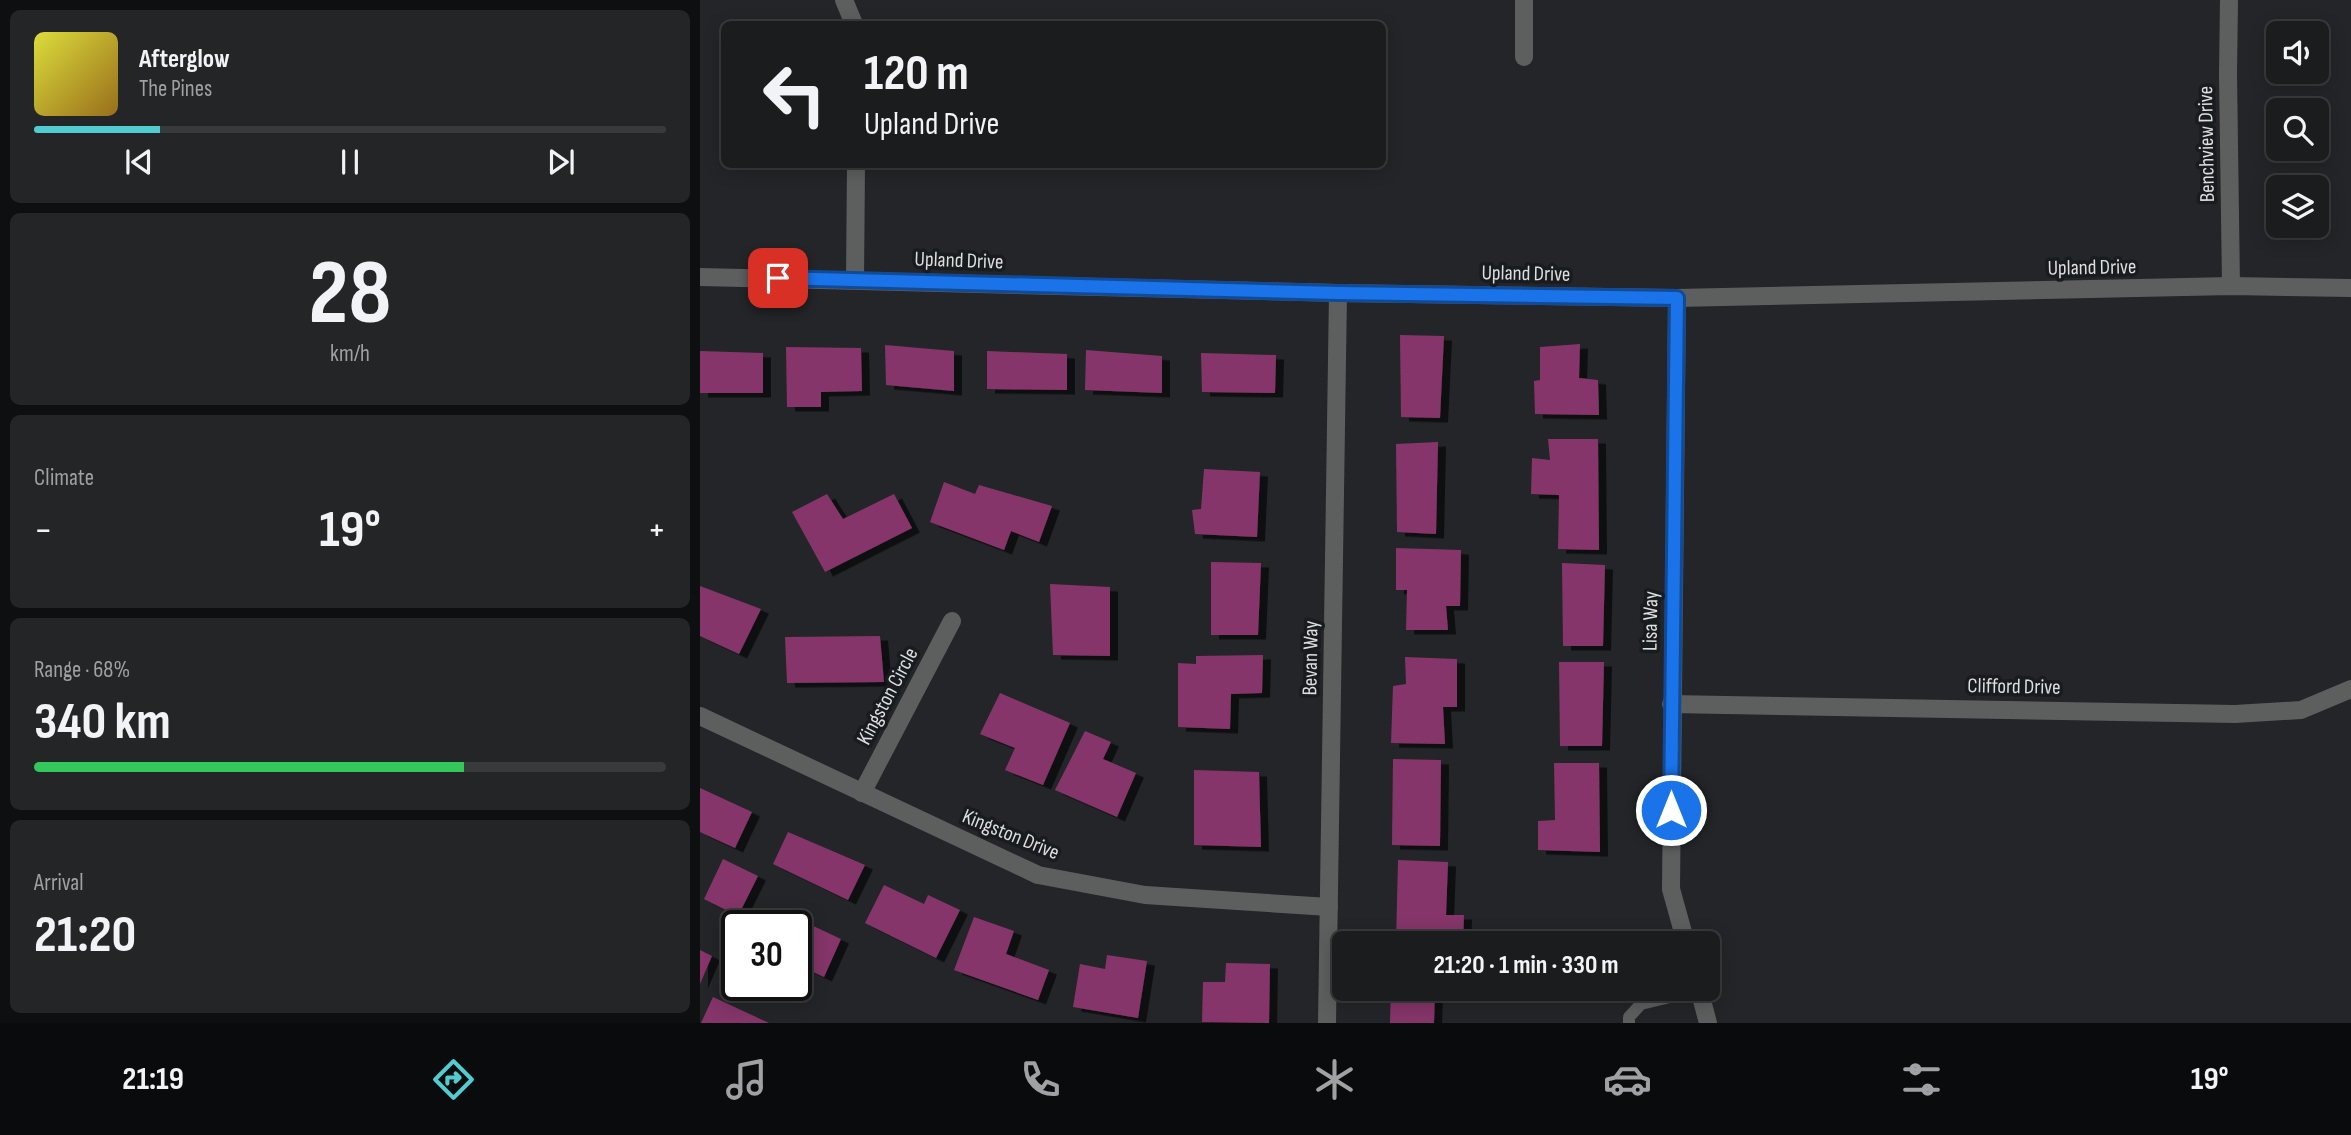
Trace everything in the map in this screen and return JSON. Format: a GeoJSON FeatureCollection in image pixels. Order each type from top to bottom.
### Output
{"type":"FeatureCollection","features":[{"type":"Feature","properties":{"kind":"street"},"geometry":{"type":"LineString","coordinates":[[844,0],[853,21]]}},
{"type":"Feature","properties":{"kind":"street"},"geometry":{"type":"LineString","coordinates":[[1524,0],[1524,57]]}},
{"type":"Feature","properties":{"kind":"street","name":"Benchview Drive"},"geometry":{"type":"LineString","coordinates":[[2229,0],[2231,286]]}},
{"type":"Feature","properties":{"kind":"street"},"geometry":{"type":"LineString","coordinates":[[856,168],[856,280]]}},
{"type":"Feature","properties":{"kind":"street","name":"Upland Drive"},"geometry":{"type":"LineString","coordinates":[[700,277],[1338,293],[1677,298],[2231,286],[2351,288]]}},
{"type":"Feature","properties":{"kind":"street","name":"Bevan Way"},"geometry":{"type":"LineString","coordinates":[[1327,1023],[1338,293]]}},
{"type":"Feature","properties":{"kind":"street","name":"Lisa Way"},"geometry":{"type":"LineString","coordinates":[[1677,298],[1671,889],[1683,931]]}},
{"type":"Feature","properties":{"kind":"street","name":"Kingston Circle"},"geometry":{"type":"LineString","coordinates":[[862,793],[952,621]]}},
{"type":"Feature","properties":{"kind":"street","name":"Clifford Drive"},"geometry":{"type":"LineString","coordinates":[[1671,704],[2235,714],[2301,710],[2351,689]]}},
{"type":"Feature","properties":{"kind":"street","name":"Kingston Drive"},"geometry":{"type":"LineString","coordinates":[[700,716],[1038,875],[1145,895],[1329,907]]}},
{"type":"Feature","properties":{"kind":"street"},"geometry":{"type":"LineString","coordinates":[[1702,1001],[1708,1023]]}},
{"type":"Feature","properties":{"kind":"lane"},"geometry":{"type":"LineString","coordinates":[[1629,1023],[1629,1017],[1641,1004],[1653,1001]]}},
{"type":"Feature","properties":{"kind":"building"},"geometry":{"type":"Polygon","coordinates":[[[1400,335],[1444,336],[1440,418],[1401,417],[1400,335]]]}},
{"type":"Feature","properties":{"kind":"building"},"geometry":{"type":"Polygon","coordinates":[[[1580,344],[1579,378],[1598,380],[1599,415],[1535,414],[1534,381],[1540,380],[1540,347],[1580,344]]]}},
{"type":"Feature","properties":{"kind":"building"},"geometry":{"type":"Polygon","coordinates":[[[885,345],[954,351],[954,391],[886,385],[885,345]]]}},
{"type":"Feature","properties":{"kind":"building"},"geometry":{"type":"Polygon","coordinates":[[[786,347],[861,348],[862,391],[821,392],[821,407],[787,407],[786,347]]]}},
{"type":"Feature","properties":{"kind":"building"},"geometry":{"type":"Polygon","coordinates":[[[1086,350],[1162,356],[1162,393],[1085,390],[1086,350]]]}},
{"type":"Feature","properties":{"kind":"building"},"geometry":{"type":"Polygon","coordinates":[[[700,351],[763,353],[763,393],[700,393],[700,351]]]}},
{"type":"Feature","properties":{"kind":"building"},"geometry":{"type":"Polygon","coordinates":[[[987,351],[1067,354],[1067,390],[987,389],[987,351]]]}},
{"type":"Feature","properties":{"kind":"building"},"geometry":{"type":"Polygon","coordinates":[[[1201,353],[1276,355],[1275,393],[1202,392],[1201,353]]]}},
{"type":"Feature","properties":{"kind":"building"},"geometry":{"type":"Polygon","coordinates":[[[1548,439],[1598,439],[1599,550],[1558,549],[1559,495],[1531,494],[1532,458],[1550,460],[1548,439]]]}},
{"type":"Feature","properties":{"kind":"building"},"geometry":{"type":"Polygon","coordinates":[[[1438,442],[1436,534],[1397,532],[1396,444],[1438,442]]]}},
{"type":"Feature","properties":{"kind":"building"},"geometry":{"type":"Polygon","coordinates":[[[1204,469],[1260,472],[1257,537],[1195,534],[1192,510],[1201,509],[1204,469]]]}},
{"type":"Feature","properties":{"kind":"building"},"geometry":{"type":"Polygon","coordinates":[[[944,482],[975,494],[979,485],[1052,506],[1039,542],[1011,531],[1004,550],[930,522],[944,482]]]}},
{"type":"Feature","properties":{"kind":"building"},"geometry":{"type":"Polygon","coordinates":[[[827,494],[843,519],[894,494],[912,528],[825,572],[792,512],[827,494]]]}},
{"type":"Feature","properties":{"kind":"building"},"geometry":{"type":"Polygon","coordinates":[[[1396,548],[1461,550],[1460,606],[1446,606],[1448,630],[1406,630],[1407,590],[1396,590],[1396,548]]]}},
{"type":"Feature","properties":{"kind":"building"},"geometry":{"type":"Polygon","coordinates":[[[1211,562],[1261,563],[1258,635],[1211,635],[1211,562]]]}},
{"type":"Feature","properties":{"kind":"building"},"geometry":{"type":"Polygon","coordinates":[[[1562,563],[1605,565],[1603,646],[1563,646],[1562,563]]]}},
{"type":"Feature","properties":{"kind":"building"},"geometry":{"type":"Polygon","coordinates":[[[1050,584],[1110,587],[1110,656],[1053,655],[1050,584]]]}},
{"type":"Feature","properties":{"kind":"building"},"geometry":{"type":"Polygon","coordinates":[[[700,586],[761,609],[739,654],[700,636],[700,586]]]}},
{"type":"Feature","properties":{"kind":"building"},"geometry":{"type":"Polygon","coordinates":[[[880,636],[884,682],[787,683],[785,637],[880,636]]]}},
{"type":"Feature","properties":{"kind":"building"},"geometry":{"type":"Polygon","coordinates":[[[1263,655],[1262,693],[1231,694],[1230,729],[1178,727],[1178,663],[1196,664],[1196,656],[1263,655]]]}},
{"type":"Feature","properties":{"kind":"building"},"geometry":{"type":"Polygon","coordinates":[[[1405,657],[1457,659],[1457,707],[1443,707],[1445,744],[1391,743],[1393,686],[1406,684],[1405,657]]]}},
{"type":"Feature","properties":{"kind":"building"},"geometry":{"type":"Polygon","coordinates":[[[1559,662],[1604,662],[1602,746],[1560,746],[1559,662]]]}},
{"type":"Feature","properties":{"kind":"building"},"geometry":{"type":"Polygon","coordinates":[[[1000,693],[1070,723],[1043,785],[1005,770],[1015,748],[980,734],[1000,693]]]}},
{"type":"Feature","properties":{"kind":"building"},"geometry":{"type":"Polygon","coordinates":[[[1085,731],[1111,742],[1103,759],[1136,773],[1117,817],[1055,790],[1085,731]]]}},
{"type":"Feature","properties":{"kind":"building"},"geometry":{"type":"Polygon","coordinates":[[[1393,759],[1441,760],[1440,846],[1392,845],[1393,759]]]}},
{"type":"Feature","properties":{"kind":"building"},"geometry":{"type":"Polygon","coordinates":[[[1554,763],[1599,763],[1600,852],[1538,850],[1538,821],[1555,820],[1554,763]]]}},
{"type":"Feature","properties":{"kind":"building"},"geometry":{"type":"Polygon","coordinates":[[[1194,770],[1259,772],[1261,847],[1194,845],[1194,770]]]}},
{"type":"Feature","properties":{"kind":"building"},"geometry":{"type":"Polygon","coordinates":[[[700,788],[752,812],[735,848],[700,832],[700,788]]]}},
{"type":"Feature","properties":{"kind":"building"},"geometry":{"type":"Polygon","coordinates":[[[788,832],[865,865],[848,900],[773,864],[788,832]]]}},
{"type":"Feature","properties":{"kind":"building"},"geometry":{"type":"Polygon","coordinates":[[[723,859],[758,876],[741,910],[726,910],[704,899],[723,859]]]}},
{"type":"Feature","properties":{"kind":"building"},"geometry":{"type":"Polygon","coordinates":[[[1398,860],[1448,862],[1446,915],[1464,915],[1463,931],[1396,931],[1398,860]]]}},
{"type":"Feature","properties":{"kind":"building"},"geometry":{"type":"Polygon","coordinates":[[[884,885],[924,904],[928,895],[960,910],[936,958],[865,923],[884,885]]]}},
{"type":"Feature","properties":{"kind":"building"},"geometry":{"type":"Polygon","coordinates":[[[974,917],[1014,931],[1006,954],[1049,970],[1038,1000],[954,970],[974,917]]]}},
{"type":"Feature","properties":{"kind":"building"},"geometry":{"type":"Polygon","coordinates":[[[812,925],[841,939],[824,977],[812,971],[812,925]]]}},
{"type":"Feature","properties":{"kind":"building"},"geometry":{"type":"Polygon","coordinates":[[[700,950],[712,956],[700,984],[700,950]]]}},
{"type":"Feature","properties":{"kind":"building"},"geometry":{"type":"Polygon","coordinates":[[[1107,955],[1147,961],[1138,1018],[1073,1007],[1080,964],[1105,969],[1107,955]]]}},
{"type":"Feature","properties":{"kind":"building"},"geometry":{"type":"Polygon","coordinates":[[[1226,963],[1270,964],[1269,1023],[1202,1022],[1203,982],[1225,982],[1226,963]]]}},
{"type":"Feature","properties":{"kind":"building"},"geometry":{"type":"Polygon","coordinates":[[[713,997],[769,1023],[701,1023],[713,997]]]}},
{"type":"Feature","properties":{"kind":"building"},"geometry":{"type":"Polygon","coordinates":[[[1391,1001],[1435,1001],[1434,1023],[1390,1023],[1391,1001]]]}},
{"type":"Feature","properties":{"kind":"route"},"geometry":{"type":"LineString","coordinates":[[778,278],[1338,293],[1677,298],[1671,810]]}}]}
